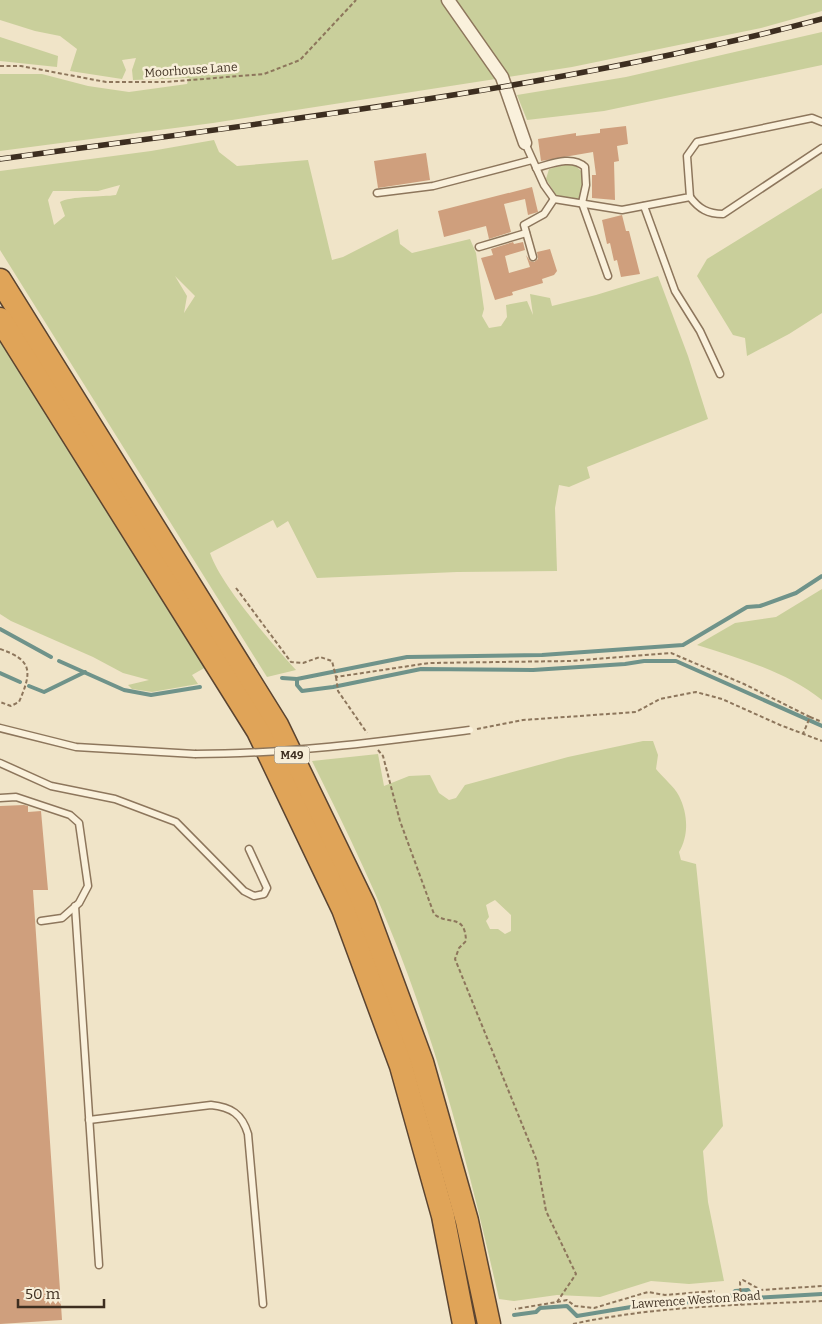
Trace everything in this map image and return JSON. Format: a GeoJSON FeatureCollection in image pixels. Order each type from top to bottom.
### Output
{"type":"FeatureCollection","features":[{"type":"Feature","properties":{"kind":"highway","name":"M49"},"geometry":{"type":"LineString","coordinates":[[0,280],[278,725],[364,906],[422,1062],[467,1221],[489,1324]]}},
{"type":"Feature","properties":{"kind":"highway","name":"M49"},"geometry":{"type":"LineString","coordinates":[[0,319],[258,731],[343,909],[401,1066],[443,1216],[464,1324]]}},
{"type":"Feature","properties":{"kind":"street"},"geometry":{"type":"LineString","coordinates":[[448,0],[502,77],[525,143]]}},
{"type":"Feature","properties":{"kind":"lane"},"geometry":{"type":"LineString","coordinates":[[822,122],[812,118],[697,142],[686,156],[690,197],[696,206],[710,214],[723,214],[822,148]]}},
{"type":"Feature","properties":{"kind":"lane"},"geometry":{"type":"LineString","coordinates":[[525,143],[544,185],[554,199],[622,210],[690,197]]}},
{"type":"Feature","properties":{"kind":"lane"},"geometry":{"type":"LineString","coordinates":[[377,193],[433,186],[532,160]]}},
{"type":"Feature","properties":{"kind":"lane"},"geometry":{"type":"LineString","coordinates":[[536,168],[568,161],[580,163],[587,173],[582,203],[608,276]]}},
{"type":"Feature","properties":{"kind":"lane"},"geometry":{"type":"LineString","coordinates":[[533,257],[524,225],[544,214],[554,199]]}},
{"type":"Feature","properties":{"kind":"lane"},"geometry":{"type":"LineString","coordinates":[[644,206],[674,291],[700,330],[720,374]]}},
{"type":"Feature","properties":{"kind":"lane"},"geometry":{"type":"LineString","coordinates":[[479,247],[526,233]]}},
{"type":"Feature","properties":{"kind":"lane"},"geometry":{"type":"LineString","coordinates":[[0,728],[76,747],[195,754],[250,754],[336,748],[470,730]]}},
{"type":"Feature","properties":{"kind":"lane"},"geometry":{"type":"LineString","coordinates":[[0,763],[51,786],[115,799],[176,822],[244,891],[254,896],[264,894],[267,888],[249,849]]}},
{"type":"Feature","properties":{"kind":"lane"},"geometry":{"type":"LineString","coordinates":[[0,798],[16,797],[70,814],[79,823],[88,886],[75,906],[62,918],[41,921]]}},
{"type":"Feature","properties":{"kind":"lane"},"geometry":{"type":"LineString","coordinates":[[75,906],[99,1266]]}},
{"type":"Feature","properties":{"kind":"lane"},"geometry":{"type":"LineString","coordinates":[[89,1120],[211,1105],[225,1106],[236,1113],[244,1122],[248,1134],[264,1304]]}},
{"type":"Feature","properties":{"kind":"path","name":"Moorhouse Lane"},"geometry":{"type":"LineString","coordinates":[[0,66],[21,66],[106,82],[166,82],[264,74],[300,60],[356,0]]}},
{"type":"Feature","properties":{"kind":"path"},"geometry":{"type":"LineString","coordinates":[[236,588],[292,662],[303,663],[320,657],[332,661],[338,691],[369,736]]}},
{"type":"Feature","properties":{"kind":"path"},"geometry":{"type":"LineString","coordinates":[[0,649],[15,654],[26,662],[29,673],[19,702],[11,706],[0,702]]}},
{"type":"Feature","properties":{"kind":"path"},"geometry":{"type":"LineString","coordinates":[[336,677],[428,663],[570,661],[671,653],[744,684],[822,722]]}},
{"type":"Feature","properties":{"kind":"path"},"geometry":{"type":"LineString","coordinates":[[470,730],[523,720],[636,712],[660,699],[696,692],[722,699],[822,741]]}},
{"type":"Feature","properties":{"kind":"path"},"geometry":{"type":"LineString","coordinates":[[803,734],[810,717]]}},
{"type":"Feature","properties":{"kind":"path"},"geometry":{"type":"LineString","coordinates":[[378,749],[383,756],[400,821],[434,914],[441,920],[454,920],[462,925],[466,933],[466,941],[458,948],[455,958],[537,1162],[546,1211],[576,1274],[557,1302]]}},
{"type":"Feature","properties":{"kind":"path"},"geometry":{"type":"LineString","coordinates":[[742,1305],[740,1282],[743,1280],[762,1290],[822,1286]]}},
{"type":"Feature","properties":{"kind":"path"},"geometry":{"type":"LineString","coordinates":[[516,1308],[567,1300],[575,1306],[594,1308],[648,1292],[664,1295],[715,1291]]}},
{"type":"Feature","properties":{"kind":"path","name":"Lawrence Weston Road"},"geometry":{"type":"LineString","coordinates":[[573,1324],[606,1317],[662,1310],[822,1301]]}},
{"type":"Feature","properties":{"kind":"green space"},"geometry":{"type":"Polygon","coordinates":[[[0,0],[822,0],[822,11],[761,28],[572,67],[213,123],[0,151],[0,74],[42,74],[88,86],[129,92],[187,84],[189,78],[133,80],[132,70],[136,58],[122,60],[126,70],[122,79],[70,71],[77,49],[60,36],[35,31],[0,20],[0,0]]]}},
{"type":"Feature","properties":{"kind":"green space"},"geometry":{"type":"Polygon","coordinates":[[[822,32],[822,65],[604,111],[527,120],[517,95],[626,77],[822,32]]]}},
{"type":"Feature","properties":{"kind":"green space"},"geometry":{"type":"Polygon","coordinates":[[[0,37],[58,56],[57,67],[0,61],[0,37]]]}},
{"type":"Feature","properties":{"kind":"green space"},"geometry":{"type":"Polygon","coordinates":[[[214,140],[219,152],[237,166],[308,160],[332,260],[343,257],[398,229],[400,244],[412,253],[470,239],[476,253],[484,309],[482,316],[489,328],[501,326],[507,317],[506,305],[527,301],[533,315],[530,294],[550,298],[552,306],[658,276],[688,356],[708,419],[587,467],[590,478],[569,487],[559,485],[555,508],[557,571],[457,572],[317,578],[288,521],[277,528],[273,520],[210,553],[216,567],[236,598],[296,670],[267,677],[0,250],[0,171],[151,151],[214,140]],[[120,185],[98,191],[53,191],[48,200],[54,225],[65,216],[60,202],[79,198],[116,195],[120,185]],[[175,276],[187,296],[184,313],[195,296],[175,276]]]}},
{"type":"Feature","properties":{"kind":"green space"},"geometry":{"type":"Polygon","coordinates":[[[574,164],[583,173],[582,195],[578,199],[556,195],[546,179],[549,169],[574,164]]]}},
{"type":"Feature","properties":{"kind":"green space"},"geometry":{"type":"Polygon","coordinates":[[[822,188],[822,313],[789,334],[747,356],[745,338],[733,335],[697,276],[707,259],[822,188]]]}},
{"type":"Feature","properties":{"kind":"green space"},"geometry":{"type":"Polygon","coordinates":[[[0,341],[206,667],[192,675],[198,684],[152,692],[132,689],[128,685],[149,680],[123,673],[93,657],[11,621],[0,614],[0,341]]]}},
{"type":"Feature","properties":{"kind":"green space"},"geometry":{"type":"Polygon","coordinates":[[[822,589],[822,700],[793,681],[778,674],[697,645],[735,623],[776,617],[822,589]]]}},
{"type":"Feature","properties":{"kind":"green space"},"geometry":{"type":"Polygon","coordinates":[[[643,741],[653,741],[658,755],[656,769],[677,792],[682,803],[686,817],[686,832],[679,852],[681,860],[696,864],[723,1126],[703,1151],[708,1202],[724,1281],[689,1284],[651,1281],[600,1297],[557,1295],[514,1301],[499,1299],[459,1136],[422,1015],[398,947],[375,893],[312,761],[378,754],[384,786],[409,776],[430,775],[439,793],[449,800],[456,798],[465,785],[568,757],[643,741]],[[495,900],[486,905],[489,917],[486,921],[490,929],[498,929],[505,934],[511,931],[511,915],[495,900]]]}},
{"type":"Feature","properties":{"kind":"building"},"geometry":{"type":"Polygon","coordinates":[[[626,126],[628,144],[617,146],[619,161],[614,162],[615,200],[592,198],[592,175],[596,175],[593,152],[541,161],[538,139],[576,133],[576,136],[600,133],[600,129],[626,126]]]}},
{"type":"Feature","properties":{"kind":"building"},"geometry":{"type":"Polygon","coordinates":[[[426,153],[430,180],[378,188],[374,161],[426,153]]]}},
{"type":"Feature","properties":{"kind":"building"},"geometry":{"type":"Polygon","coordinates":[[[532,187],[538,212],[528,215],[525,199],[504,204],[511,232],[489,239],[486,226],[444,237],[438,211],[532,187]]]}},
{"type":"Feature","properties":{"kind":"building"},"geometry":{"type":"Polygon","coordinates":[[[622,215],[626,231],[629,231],[640,274],[621,277],[617,260],[614,261],[610,243],[607,244],[602,220],[622,215]]]}},
{"type":"Feature","properties":{"kind":"building"},"geometry":{"type":"Polygon","coordinates":[[[513,242],[514,244],[523,242],[525,250],[505,256],[509,273],[530,267],[526,255],[530,261],[534,262],[538,259],[537,252],[550,249],[557,271],[554,275],[542,279],[543,283],[512,292],[513,295],[495,300],[481,258],[493,255],[491,249],[513,242]]]}},
{"type":"Feature","properties":{"kind":"building"},"geometry":{"type":"Polygon","coordinates":[[[0,806],[28,806],[28,812],[41,811],[48,890],[33,890],[62,1320],[0,1324],[0,806]]]}},
{"type":"Feature","properties":{"kind":"waterway"},"geometry":{"type":"LineString","coordinates":[[282,678],[297,679],[407,657],[542,655],[683,645],[747,607],[760,606],[796,593],[822,576]]}},
{"type":"Feature","properties":{"kind":"waterway"},"geometry":{"type":"LineString","coordinates":[[0,629],[51,657]]}},
{"type":"Feature","properties":{"kind":"waterway"},"geometry":{"type":"LineString","coordinates":[[59,661],[124,690],[151,695],[200,687]]}},
{"type":"Feature","properties":{"kind":"waterway"},"geometry":{"type":"LineString","coordinates":[[297,679],[297,685],[302,691],[333,687],[421,669],[533,670],[644,661],[676,661],[822,726]]}},
{"type":"Feature","properties":{"kind":"waterway"},"geometry":{"type":"LineString","coordinates":[[29,686],[44,692],[85,672]]}},
{"type":"Feature","properties":{"kind":"waterway"},"geometry":{"type":"LineString","coordinates":[[0,673],[20,682]]}},
{"type":"Feature","properties":{"kind":"waterway"},"geometry":{"type":"LineString","coordinates":[[514,1315],[536,1312],[540,1308],[567,1306],[577,1316],[631,1307],[728,1299],[735,1291],[748,1290],[753,1298],[822,1294]]}},
{"type":"Feature","properties":{"kind":"railway"},"geometry":{"type":"LineString","coordinates":[[0,159],[310,117],[516,84],[721,44],[822,19]]}}]}
